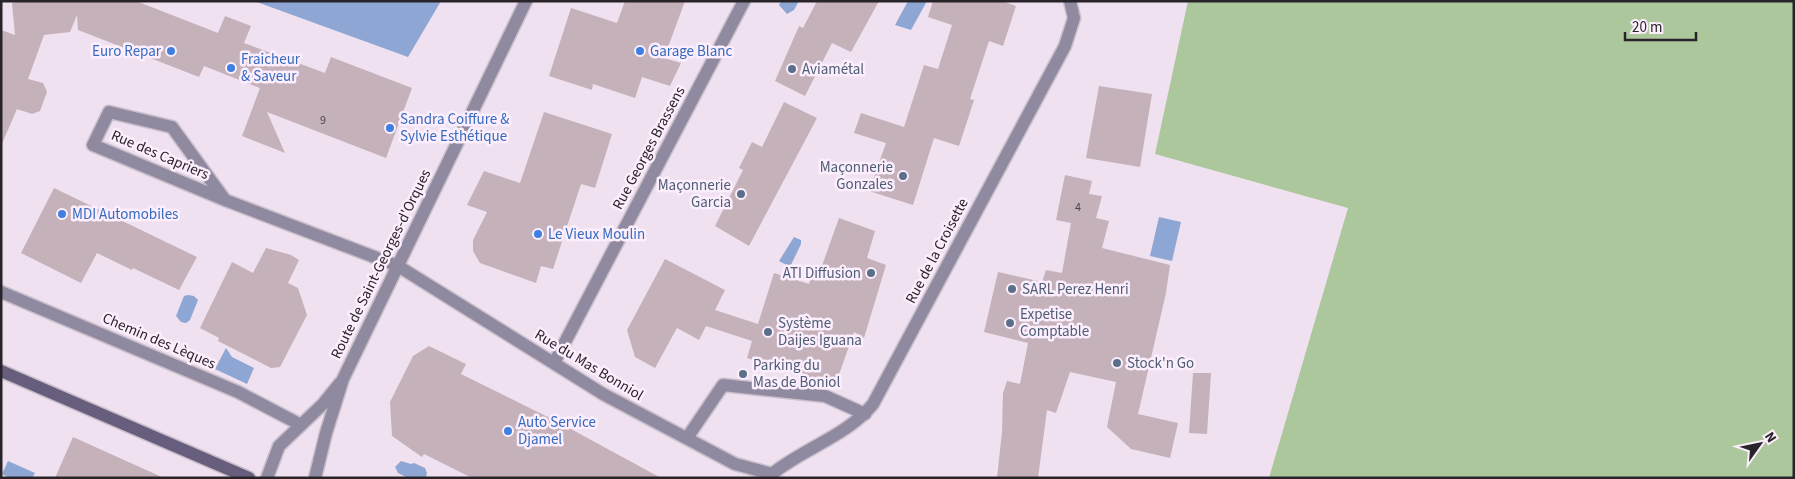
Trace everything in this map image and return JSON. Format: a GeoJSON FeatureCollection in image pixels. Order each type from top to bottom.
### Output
{"type":"FeatureCollection","features":[{"type":"Feature","properties":{"kind":"main road"},"geometry":{"type":"LineString","coordinates":[[1,371],[249,478]]}},
{"type":"Feature","properties":{"kind":"street","name":"Route de Saint-Georges-d'Orques"},"geometry":{"type":"LineString","coordinates":[[315,478],[326,433],[343,379],[526,1]]}},
{"type":"Feature","properties":{"kind":"street","name":"Rue Georges Brassens"},"geometry":{"type":"LineString","coordinates":[[554,363],[744,1]]}},
{"type":"Feature","properties":{"kind":"street","name":"Rue de la Croisette"},"geometry":{"type":"LineString","coordinates":[[772,476],[790,460],[846,428],[865,414],[873,404],[1065,46],[1074,18],[1070,1]]}},
{"type":"Feature","properties":{"kind":"street","name":"Rue des Capriers"},"geometry":{"type":"LineString","coordinates":[[225,200],[172,127],[109,112],[93,145],[225,200],[398,266]]}},
{"type":"Feature","properties":{"kind":"street","name":"Rue du Mas Bonniol"},"geometry":{"type":"LineString","coordinates":[[398,266],[603,394],[735,464],[772,476]]}},
{"type":"Feature","properties":{"kind":"street","name":"Chemin des Lèques"},"geometry":{"type":"LineString","coordinates":[[1,292],[238,392],[301,425]]}},
{"type":"Feature","properties":{"kind":"street","name":"Route de Saint-Georges-d'Orques"},"geometry":{"type":"LineString","coordinates":[[267,478],[279,446],[323,404],[343,379]]}},
{"type":"Feature","properties":{"kind":"street"},"geometry":{"type":"LineString","coordinates":[[686,438],[723,385],[825,396],[865,414]]}},
{"type":"Feature","properties":{"kind":"green space"},"geometry":{"type":"Polygon","coordinates":[[[1188,1],[1794,1],[1794,478],[1269,478],[1348,208],[1155,154],[1188,1]]]}},
{"type":"Feature","properties":{"kind":"water"},"geometry":{"type":"Polygon","coordinates":[[[254,1],[441,1],[408,57],[254,1]]]}},
{"type":"Feature","properties":{"kind":"water"},"geometry":{"type":"Polygon","coordinates":[[[781,1],[799,1],[794,10],[787,14],[779,5],[781,1]]]}},
{"type":"Feature","properties":{"kind":"water"},"geometry":{"type":"Polygon","coordinates":[[[908,1],[927,1],[911,30],[895,25],[908,1]]]}},
{"type":"Feature","properties":{"kind":"water"},"geometry":{"type":"Polygon","coordinates":[[[1159,217],[1181,222],[1172,261],[1150,256],[1159,217]]]}},
{"type":"Feature","properties":{"kind":"water"},"geometry":{"type":"Polygon","coordinates":[[[794,237],[801,240],[801,244],[790,267],[779,261],[794,237]]]}},
{"type":"Feature","properties":{"kind":"water"},"geometry":{"type":"Polygon","coordinates":[[[184,296],[194,296],[198,300],[190,320],[186,323],[181,322],[176,316],[184,296]]]}},
{"type":"Feature","properties":{"kind":"water"},"geometry":{"type":"Polygon","coordinates":[[[226,348],[232,357],[254,368],[247,384],[215,369],[226,348]]]}},
{"type":"Feature","properties":{"kind":"water"},"geometry":{"type":"Polygon","coordinates":[[[8,461],[35,473],[32,478],[9,478],[2,474],[8,461]]]}},
{"type":"Feature","properties":{"kind":"water"},"geometry":{"type":"Polygon","coordinates":[[[401,461],[414,463],[425,468],[426,477],[408,478],[398,473],[395,467],[401,461]]]}},
{"type":"Feature","properties":{"kind":"building"},"geometry":{"type":"Polygon","coordinates":[[[21,1],[136,1],[218,33],[225,16],[251,26],[244,43],[325,73],[331,57],[412,88],[386,158],[267,112],[285,153],[242,136],[260,88],[204,66],[199,77],[78,30],[77,15],[70,32],[44,35],[28,79],[43,83],[47,92],[40,111],[32,114],[17,109],[1,146],[1,30],[15,35],[12,3],[21,1]]]}},
{"type":"Feature","properties":{"kind":"building"},"geometry":{"type":"Polygon","coordinates":[[[625,1],[685,1],[664,58],[681,63],[670,86],[642,77],[635,98],[593,84],[592,90],[549,76],[571,8],[617,23],[625,1]]]}},
{"type":"Feature","properties":{"kind":"building"},"geometry":{"type":"Polygon","coordinates":[[[817,1],[879,1],[851,52],[832,43],[805,96],[775,81],[799,26],[803,28],[817,1]]]}},
{"type":"Feature","properties":{"kind":"building"},"geometry":{"type":"Polygon","coordinates":[[[933,1],[1002,1],[1016,6],[1003,46],[989,41],[970,99],[974,100],[959,146],[934,138],[913,205],[869,191],[886,143],[854,133],[861,113],[904,127],[924,65],[938,69],[952,25],[928,17],[933,1]]]}},
{"type":"Feature","properties":{"kind":"building"},"geometry":{"type":"Polygon","coordinates":[[[1099,86],[1152,94],[1140,167],[1086,158],[1099,86]]]}},
{"type":"Feature","properties":{"kind":"building"},"geometry":{"type":"Polygon","coordinates":[[[784,102],[817,118],[749,246],[715,226],[743,170],[739,168],[752,142],[762,147],[784,102]]]}},
{"type":"Feature","properties":{"kind":"building"},"geometry":{"type":"Polygon","coordinates":[[[544,112],[612,134],[595,188],[581,184],[553,269],[541,266],[536,283],[480,263],[473,251],[473,240],[487,212],[467,205],[484,171],[520,183],[544,112]]]}},
{"type":"Feature","properties":{"kind":"building"},"geometry":{"type":"Polygon","coordinates":[[[1065,175],[1092,181],[1089,194],[1102,196],[1096,218],[1109,221],[1102,248],[1170,265],[1166,293],[1138,414],[1178,423],[1170,458],[1131,449],[1107,427],[1116,382],[1070,372],[1056,413],[1047,410],[1038,478],[997,478],[1002,432],[1003,393],[1007,381],[1020,384],[1028,343],[984,332],[998,272],[1042,282],[1046,270],[1062,273],[1071,223],[1056,220],[1065,175]]]}},
{"type":"Feature","properties":{"kind":"building"},"geometry":{"type":"Polygon","coordinates":[[[54,188],[197,257],[179,290],[97,253],[81,283],[21,253],[54,188]]]}},
{"type":"Feature","properties":{"kind":"building"},"geometry":{"type":"Polygon","coordinates":[[[839,218],[875,231],[867,258],[886,265],[864,338],[854,332],[835,386],[747,358],[752,341],[706,326],[699,340],[677,328],[655,368],[635,357],[627,330],[665,259],[725,290],[715,310],[758,324],[774,273],[809,284],[812,275],[818,277],[839,218]]]}},
{"type":"Feature","properties":{"kind":"building"},"geometry":{"type":"Polygon","coordinates":[[[266,248],[291,255],[299,260],[288,283],[298,288],[307,315],[280,367],[271,368],[218,341],[219,338],[200,328],[232,262],[253,273],[266,248]]]}},
{"type":"Feature","properties":{"kind":"building"},"geometry":{"type":"Polygon","coordinates":[[[429,346],[466,364],[461,374],[558,422],[661,478],[472,478],[424,454],[422,457],[392,436],[390,402],[413,356],[429,346]]]}},
{"type":"Feature","properties":{"kind":"building"},"geometry":{"type":"Polygon","coordinates":[[[1193,373],[1211,373],[1207,434],[1189,433],[1193,373]]]}},
{"type":"Feature","properties":{"kind":"building"},"geometry":{"type":"Polygon","coordinates":[[[73,437],[164,478],[55,478],[73,437]]]}},
{"type":"Feature","properties":{"kind":"place","name":"Euro Repar"},"geometry":{"type":"Point","coordinates":[171,51]}},
{"type":"Feature","properties":{"kind":"place","name":"Garage Blanc"},"geometry":{"type":"Point","coordinates":[640,51]}},
{"type":"Feature","properties":{"kind":"place","name":"Fraicheur & Saveur"},"geometry":{"type":"Point","coordinates":[231,68]}},
{"type":"Feature","properties":{"kind":"place","name":"Aviamétal"},"geometry":{"type":"Point","coordinates":[792,69]}},
{"type":"Feature","properties":{"kind":"place","name":"Sandra Coiffure & Sylvie Esthétique"},"geometry":{"type":"Point","coordinates":[390,128]}},
{"type":"Feature","properties":{"kind":"place","name":"Maçonnerie Gonzales"},"geometry":{"type":"Point","coordinates":[903,176]}},
{"type":"Feature","properties":{"kind":"place","name":"Maçonnerie Garcia"},"geometry":{"type":"Point","coordinates":[741,194]}},
{"type":"Feature","properties":{"kind":"place","name":"MDI Automobiles"},"geometry":{"type":"Point","coordinates":[62,214]}},
{"type":"Feature","properties":{"kind":"place","name":"Le Vieux Moulin"},"geometry":{"type":"Point","coordinates":[538,234]}},
{"type":"Feature","properties":{"kind":"place","name":"ATI Diffusion"},"geometry":{"type":"Point","coordinates":[871,273]}},
{"type":"Feature","properties":{"kind":"place","name":"SARL Perez Henri"},"geometry":{"type":"Point","coordinates":[1012,289]}},
{"type":"Feature","properties":{"kind":"place","name":"Expetise Comptable"},"geometry":{"type":"Point","coordinates":[1010,323]}},
{"type":"Feature","properties":{"kind":"place","name":"Système Daijes Iguana"},"geometry":{"type":"Point","coordinates":[768,332]}},
{"type":"Feature","properties":{"kind":"place","name":"Stock'n Go"},"geometry":{"type":"Point","coordinates":[1117,363]}},
{"type":"Feature","properties":{"kind":"place","name":"Parking du Mas de Boniol"},"geometry":{"type":"Point","coordinates":[743,374]}},
{"type":"Feature","properties":{"kind":"place","name":"Auto Service Djamel"},"geometry":{"type":"Point","coordinates":[508,431]}}]}
